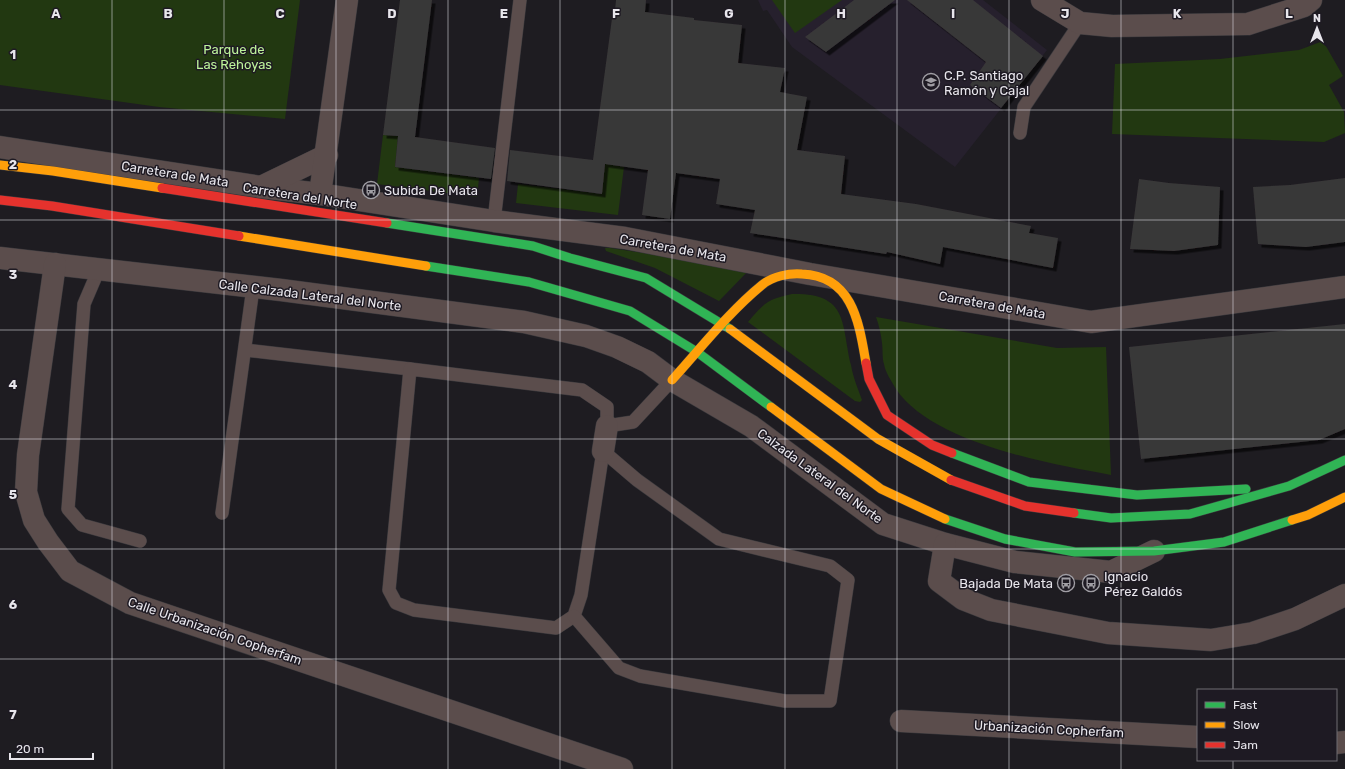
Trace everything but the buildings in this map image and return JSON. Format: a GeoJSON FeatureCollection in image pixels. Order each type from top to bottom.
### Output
{"type":"FeatureCollection","features":[{"type":"Feature","properties":{"kind":"street"},"geometry":{"type":"LineString","coordinates":[[320,194],[327,155],[347,0]]}},
{"type":"Feature","properties":{"kind":"street"},"geometry":{"type":"LineString","coordinates":[[1042,0],[1080,23],[1112,26],[1248,24],[1304,6],[1311,0]]}},
{"type":"Feature","properties":{"kind":"street","name":"Carretera de Mata"},"geometry":{"type":"LineString","coordinates":[[0,147],[494,221],[625,238],[810,274],[1091,322],[1345,287]]}},
{"type":"Feature","properties":{"kind":"street"},"geometry":{"type":"LineString","coordinates":[[261,187],[327,155]]}},
{"type":"Feature","properties":{"kind":"street","name":"Carretera del Norte"},"geometry":{"type":"LineString","coordinates":[[0,165],[53,171],[533,246],[570,258],[646,278],[723,323],[878,439],[953,481],[1025,506],[1111,518],[1190,514],[1289,486]]}},
{"type":"Feature","properties":{"kind":"street"},"geometry":{"type":"LineString","coordinates":[[0,200],[52,206],[529,282],[630,311],[697,352],[881,489],[938,516],[1005,539],[1075,552],[1154,551],[1224,542],[1308,515],[1345,497]]}},
{"type":"Feature","properties":{"kind":"street","name":"Calle Calzada Lateral del Norte"},"geometry":{"type":"LineString","coordinates":[[0,258],[281,290],[524,322],[586,336],[617,347]]}},
{"type":"Feature","properties":{"kind":"street","name":"Calle Urbanización Copherfam"},"geometry":{"type":"LineString","coordinates":[[54,264],[28,455],[26,492],[34,520],[48,542],[70,571],[130,603],[622,769]]}},
{"type":"Feature","properties":{"kind":"street"},"geometry":{"type":"LineString","coordinates":[[672,380],[723,323],[763,284],[778,276],[792,273],[810,274],[824,278],[836,285],[849,299],[860,328],[869,379],[887,415],[932,445],[1029,482],[1137,495],[1289,486],[1345,460]]}},
{"type":"Feature","properties":{"kind":"street","name":"Calzada Lateral del Norte"},"geometry":{"type":"LineString","coordinates":[[617,347],[648,362],[672,380],[751,426],[883,524],[945,544],[1015,562],[1111,572],[1154,551]]}},
{"type":"Feature","properties":{"kind":"street"},"geometry":{"type":"LineString","coordinates":[[603,451],[607,426]]}},
{"type":"Feature","properties":{"kind":"street"},"geometry":{"type":"LineString","coordinates":[[945,544],[938,581],[963,599],[991,610],[1108,634],[1211,640],[1253,634],[1295,619],[1345,595]]}},
{"type":"Feature","properties":{"kind":"street","name":"Urbanización Copherfam"},"geometry":{"type":"LineString","coordinates":[[901,721],[1197,738]]}},
{"type":"Feature","properties":{"kind":"lane"},"geometry":{"type":"LineString","coordinates":[[494,221],[520,0]]}},
{"type":"Feature","properties":{"kind":"lane"},"geometry":{"type":"LineString","coordinates":[[1020,133],[1024,106],[1080,23]]}},
{"type":"Feature","properties":{"kind":"lane"},"geometry":{"type":"LineString","coordinates":[[98,269],[84,304],[68,508],[82,525],[140,541]]}},
{"type":"Feature","properties":{"kind":"lane"},"geometry":{"type":"LineString","coordinates":[[222,513],[253,288]]}},
{"type":"Feature","properties":{"kind":"lane"},"geometry":{"type":"LineString","coordinates":[[245,350],[582,390],[607,406],[607,426],[633,422],[672,380]]}},
{"type":"Feature","properties":{"kind":"lane"},"geometry":{"type":"LineString","coordinates":[[410,369],[389,590],[396,603],[414,610],[556,628],[574,616],[581,595],[603,451]]}},
{"type":"Feature","properties":{"kind":"lane"},"geometry":{"type":"LineString","coordinates":[[574,616],[619,668],[640,676],[785,701],[830,701],[848,580],[830,566],[719,539],[638,480],[603,451]]}},
{"type":"Feature","properties":{"kind":"shaded area","name":"C.P. Santiago Ramón y Cajal"},"geometry":{"type":"Polygon","coordinates":[[[758,0],[983,0],[1047,50],[955,167],[792,47],[767,10],[763,11],[758,0]]]}},
{"type":"Feature","properties":{"kind":"green space","name":"Parque de Las Rehoyas"},"geometry":{"type":"Polygon","coordinates":[[[0,0],[300,0],[285,119],[159,107],[0,85],[0,0]]]}},
{"type":"Feature","properties":{"kind":"green space"},"geometry":{"type":"Polygon","coordinates":[[[772,0],[842,0],[795,33],[772,0]]]}},
{"type":"Feature","properties":{"kind":"green space"},"geometry":{"type":"Polygon","coordinates":[[[1323,41],[1343,76],[1329,85],[1344,112],[1345,133],[1324,142],[1112,134],[1115,64],[1220,59],[1299,50],[1323,41]]]}},
{"type":"Feature","properties":{"kind":"green space"},"geometry":{"type":"Polygon","coordinates":[[[383,135],[398,136],[395,167],[479,178],[477,197],[377,184],[383,135]]]}},
{"type":"Feature","properties":{"kind":"green space"},"geometry":{"type":"Polygon","coordinates":[[[605,164],[624,167],[618,215],[516,203],[518,184],[601,194],[605,164]]]}},
{"type":"Feature","properties":{"kind":"green space"},"geometry":{"type":"Polygon","coordinates":[[[605,248],[750,269],[719,301],[655,268],[606,251],[605,248]]]}},
{"type":"Feature","properties":{"kind":"green space"},"geometry":{"type":"Polygon","coordinates":[[[792,294],[810,295],[824,299],[833,305],[839,313],[843,324],[853,374],[862,400],[860,402],[855,401],[748,322],[758,310],[767,303],[777,298],[792,294]]]}},
{"type":"Feature","properties":{"kind":"green space"},"geometry":{"type":"Polygon","coordinates":[[[876,317],[1057,348],[1106,347],[1111,475],[1057,465],[994,448],[964,437],[936,424],[913,408],[896,389],[889,377],[883,362],[881,336],[876,317]]]}},
{"type":"Feature","properties":{"kind":"traffic: fast"},"geometry":{"type":"LineString","coordinates":[[387,223],[533,246],[570,258],[646,278],[730,329]]}},
{"type":"Feature","properties":{"kind":"traffic: fast"},"geometry":{"type":"LineString","coordinates":[[426,266],[529,282],[630,311],[697,352],[771,407]]}},
{"type":"Feature","properties":{"kind":"traffic: fast"},"geometry":{"type":"LineString","coordinates":[[952,453],[1029,482],[1137,495],[1246,489]]}},
{"type":"Feature","properties":{"kind":"traffic: fast"},"geometry":{"type":"LineString","coordinates":[[1074,513],[1111,518],[1190,514],[1289,486],[1345,460]]}},
{"type":"Feature","properties":{"kind":"traffic: fast"},"geometry":{"type":"LineString","coordinates":[[945,519],[1005,539],[1075,552],[1154,551],[1224,542],[1292,520]]}},
{"type":"Feature","properties":{"kind":"traffic: slow"},"geometry":{"type":"LineString","coordinates":[[0,165],[53,171],[162,188]]}},
{"type":"Feature","properties":{"kind":"traffic: slow"},"geometry":{"type":"LineString","coordinates":[[239,236],[426,266]]}},
{"type":"Feature","properties":{"kind":"traffic: slow"},"geometry":{"type":"LineString","coordinates":[[672,380],[738,306],[750,295],[771,279],[792,274],[819,277],[833,283],[843,292],[856,318],[866,363]]}},
{"type":"Feature","properties":{"kind":"traffic: slow"},"geometry":{"type":"LineString","coordinates":[[730,329],[878,439],[951,480]]}},
{"type":"Feature","properties":{"kind":"traffic: slow"},"geometry":{"type":"LineString","coordinates":[[771,407],[881,489],[945,519]]}},
{"type":"Feature","properties":{"kind":"traffic: slow"},"geometry":{"type":"LineString","coordinates":[[1292,520],[1308,515],[1345,497]]}},
{"type":"Feature","properties":{"kind":"traffic: jam"},"geometry":{"type":"LineString","coordinates":[[162,188],[387,223]]}},
{"type":"Feature","properties":{"kind":"traffic: jam"},"geometry":{"type":"LineString","coordinates":[[0,200],[52,206],[239,236]]}},
{"type":"Feature","properties":{"kind":"traffic: jam"},"geometry":{"type":"LineString","coordinates":[[866,363],[869,379],[887,415],[932,445],[952,453]]}},
{"type":"Feature","properties":{"kind":"traffic: jam"},"geometry":{"type":"LineString","coordinates":[[951,480],[1025,506],[1074,513]]}},
{"type":"Feature","properties":{"kind":"place","name":"C.P. Santiago Ramón y Cajal"},"geometry":{"type":"Point","coordinates":[931,82]}},
{"type":"Feature","properties":{"kind":"place","name":"Subida De Mata"},"geometry":{"type":"Point","coordinates":[371,190]}},
{"type":"Feature","properties":{"kind":"place","name":"Bajada De Mata"},"geometry":{"type":"Point","coordinates":[1066,583]}},
{"type":"Feature","properties":{"kind":"place","name":"Ignacio Pérez Galdós"},"geometry":{"type":"Point","coordinates":[1091,583]}}]}
